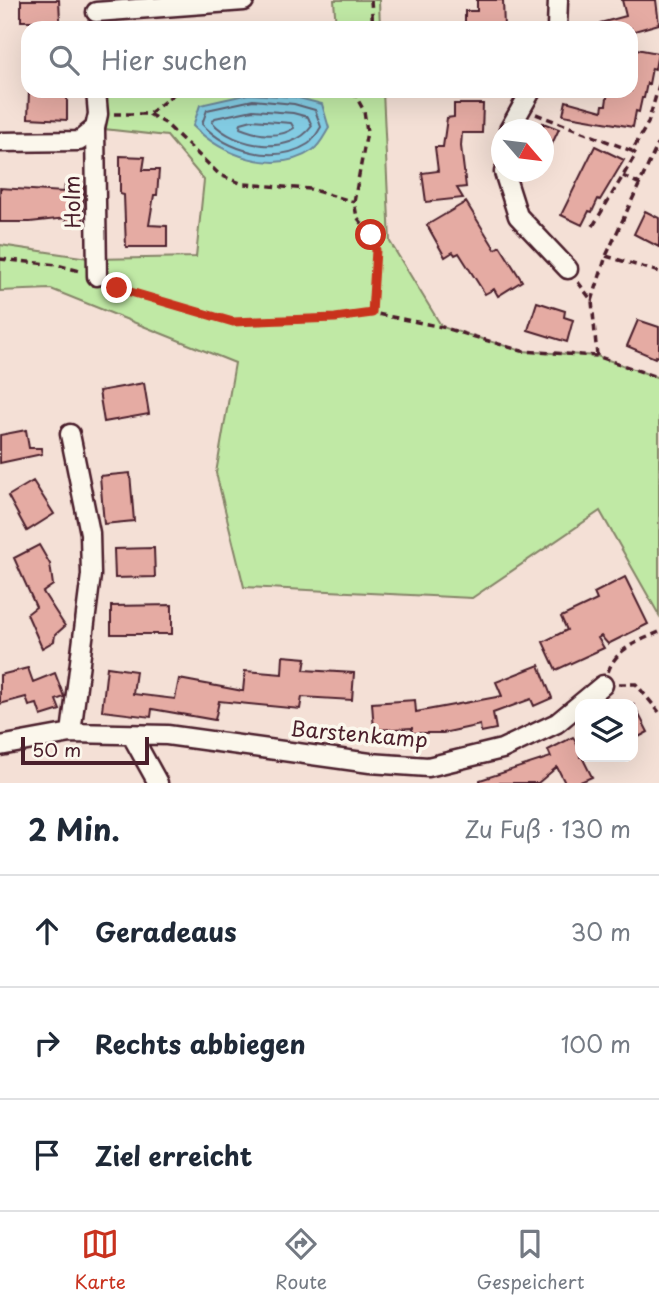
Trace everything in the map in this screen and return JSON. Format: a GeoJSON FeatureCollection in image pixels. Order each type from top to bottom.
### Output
{"type":"FeatureCollection","features":[{"type":"Feature","properties":{"kind":"street"},"geometry":{"type":"LineString","coordinates":[[557,21],[558,0]]}},
{"type":"Feature","properties":{"kind":"street"},"geometry":{"type":"LineString","coordinates":[[96,13],[244,1]]}},
{"type":"Feature","properties":{"kind":"street","name":"Holm"},"geometry":{"type":"LineString","coordinates":[[96,98],[97,276]]}},
{"type":"Feature","properties":{"kind":"street"},"geometry":{"type":"LineString","coordinates":[[515,119],[527,98]]}},
{"type":"Feature","properties":{"kind":"street"},"geometry":{"type":"LineString","coordinates":[[0,142],[79,141],[96,121]]}},
{"type":"Feature","properties":{"kind":"street"},"geometry":{"type":"LineString","coordinates":[[507,182],[518,216],[568,268]]}},
{"type":"Feature","properties":{"kind":"street"},"geometry":{"type":"LineString","coordinates":[[70,434],[90,533],[91,575],[71,733]]}},
{"type":"Feature","properties":{"kind":"street","name":"Barstenkamp"},"geometry":{"type":"LineString","coordinates":[[0,746],[71,733],[167,736],[428,767],[502,748],[557,723],[603,685]]}},
{"type":"Feature","properties":{"kind":"street"},"geometry":{"type":"LineString","coordinates":[[132,736],[158,783]]}},
{"type":"Feature","properties":{"kind":"path"},"geometry":{"type":"LineString","coordinates":[[371,0],[372,21]]}},
{"type":"Feature","properties":{"kind":"path"},"geometry":{"type":"LineString","coordinates":[[632,151],[648,123],[659,85]]}},
{"type":"Feature","properties":{"kind":"path"},"geometry":{"type":"LineString","coordinates":[[96,121],[149,114],[169,98]]}},
{"type":"Feature","properties":{"kind":"path"},"geometry":{"type":"LineString","coordinates":[[357,98],[364,111],[367,132],[354,202],[357,217],[371,235],[376,250],[372,313]]}},
{"type":"Feature","properties":{"kind":"path"},"geometry":{"type":"LineString","coordinates":[[521,109],[636,153],[593,226]]}},
{"type":"Feature","properties":{"kind":"path"},"geometry":{"type":"LineString","coordinates":[[149,114],[165,123],[220,175],[243,184],[310,189],[354,202]]}},
{"type":"Feature","properties":{"kind":"path"},"geometry":{"type":"LineString","coordinates":[[597,356],[592,301],[606,256],[659,142]]}},
{"type":"Feature","properties":{"kind":"path"},"geometry":{"type":"LineString","coordinates":[[623,176],[640,184]]}},
{"type":"Feature","properties":{"kind":"path"},"geometry":{"type":"LineString","coordinates":[[606,256],[659,272]]}},
{"type":"Feature","properties":{"kind":"path"},"geometry":{"type":"LineString","coordinates":[[0,260],[57,265],[97,276],[117,288],[233,322],[335,318],[372,313],[442,327],[522,351],[597,356],[659,378]]}},
{"type":"Feature","properties":{"kind":"path"},"geometry":{"type":"LineString","coordinates":[[568,268],[592,301]]}},
{"type":"Feature","properties":{"kind":"path"},"geometry":{"type":"LineString","coordinates":[[659,632],[622,649],[610,664],[603,685],[636,684],[659,712]]}},
{"type":"Feature","properties":{"kind":"green space"},"geometry":{"type":"Polygon","coordinates":[[[334,0],[379,0],[380,21],[336,21],[334,0]]]}},
{"type":"Feature","properties":{"kind":"green space"},"geometry":{"type":"Polygon","coordinates":[[[96,98],[383,98],[390,242],[442,327],[522,351],[597,356],[659,378],[659,615],[600,511],[472,598],[244,587],[216,473],[235,363],[51,289],[0,291],[0,245],[95,259],[196,257],[204,180],[167,136],[95,128],[96,98]]]}},
{"type":"Feature","properties":{"kind":"water"},"geometry":{"type":"Polygon","coordinates":[[[231,98],[299,98],[322,104],[329,128],[313,150],[298,158],[282,161],[250,159],[219,146],[193,126],[200,105],[231,98]]]}},
{"type":"Feature","properties":{"kind":"building"},"geometry":{"type":"Polygon","coordinates":[[[21,0],[59,0],[60,21],[21,21],[21,0]]]}},
{"type":"Feature","properties":{"kind":"building"},"geometry":{"type":"Polygon","coordinates":[[[477,0],[503,0],[504,21],[465,21],[465,11],[477,11],[477,0]]]}},
{"type":"Feature","properties":{"kind":"building"},"geometry":{"type":"Polygon","coordinates":[[[622,0],[656,0],[659,24],[638,30],[638,21],[607,21],[626,16],[622,0]]]}},
{"type":"Feature","properties":{"kind":"building"},"geometry":{"type":"Polygon","coordinates":[[[638,49],[658,53],[639,112],[636,111],[633,127],[563,115],[566,101],[602,111],[603,105],[606,105],[607,98],[638,98],[638,49]]]}},
{"type":"Feature","properties":{"kind":"building"},"geometry":{"type":"Polygon","coordinates":[[[29,98],[67,98],[67,120],[28,118],[29,98]]]}},
{"type":"Feature","properties":{"kind":"building"},"geometry":{"type":"Polygon","coordinates":[[[454,104],[483,104],[482,133],[462,133],[466,187],[457,188],[463,198],[426,202],[422,173],[438,171],[435,147],[443,147],[447,118],[454,117],[454,104]]]}},
{"type":"Feature","properties":{"kind":"building"},"geometry":{"type":"Polygon","coordinates":[[[554,127],[559,129],[554,140],[554,127]]]}},
{"type":"Feature","properties":{"kind":"building"},"geometry":{"type":"Polygon","coordinates":[[[595,146],[624,160],[582,225],[561,215],[595,146]]]}},
{"type":"Feature","properties":{"kind":"building"},"geometry":{"type":"Polygon","coordinates":[[[120,156],[145,157],[143,170],[159,170],[157,195],[154,195],[149,225],[167,226],[167,247],[126,247],[124,195],[120,194],[120,156]]]}},
{"type":"Feature","properties":{"kind":"building"},"geometry":{"type":"Polygon","coordinates":[[[65,185],[84,186],[83,221],[66,221],[66,218],[0,222],[0,188],[64,192],[65,185]]]}},
{"type":"Feature","properties":{"kind":"building"},"geometry":{"type":"Polygon","coordinates":[[[466,202],[495,249],[500,246],[522,281],[498,296],[494,289],[485,294],[459,253],[455,255],[453,252],[445,257],[427,225],[466,202]]]}},
{"type":"Feature","properties":{"kind":"building"},"geometry":{"type":"Polygon","coordinates":[[[645,211],[659,218],[659,247],[634,234],[645,211]]]}},
{"type":"Feature","properties":{"kind":"building"},"geometry":{"type":"Polygon","coordinates":[[[537,302],[565,311],[564,317],[573,320],[567,342],[528,330],[537,302]]]}},
{"type":"Feature","properties":{"kind":"building"},"geometry":{"type":"Polygon","coordinates":[[[638,320],[659,327],[659,357],[655,358],[627,346],[638,320]]]}},
{"type":"Feature","properties":{"kind":"building"},"geometry":{"type":"Polygon","coordinates":[[[144,383],[149,414],[104,422],[99,391],[144,383]]]}},
{"type":"Feature","properties":{"kind":"building"},"geometry":{"type":"Polygon","coordinates":[[[26,430],[29,448],[41,448],[42,454],[0,463],[0,435],[26,430]]]}},
{"type":"Feature","properties":{"kind":"building"},"geometry":{"type":"Polygon","coordinates":[[[130,473],[134,521],[104,524],[100,476],[130,473]]]}},
{"type":"Feature","properties":{"kind":"building"},"geometry":{"type":"Polygon","coordinates":[[[33,481],[54,514],[27,531],[8,496],[33,481]]]}},
{"type":"Feature","properties":{"kind":"building"},"geometry":{"type":"Polygon","coordinates":[[[39,545],[50,564],[53,585],[43,592],[65,626],[55,635],[54,641],[42,648],[27,614],[36,607],[14,558],[39,545]]]}},
{"type":"Feature","properties":{"kind":"building"},"geometry":{"type":"Polygon","coordinates":[[[154,548],[155,577],[115,578],[114,549],[154,548]]]}},
{"type":"Feature","properties":{"kind":"building"},"geometry":{"type":"Polygon","coordinates":[[[625,577],[648,624],[608,644],[601,636],[598,638],[604,648],[556,670],[543,642],[567,630],[561,617],[597,600],[594,593],[625,577]]]}},
{"type":"Feature","properties":{"kind":"building"},"geometry":{"type":"Polygon","coordinates":[[[172,605],[172,634],[111,634],[111,606],[172,605]]]}},
{"type":"Feature","properties":{"kind":"building"},"geometry":{"type":"Polygon","coordinates":[[[283,656],[306,658],[304,670],[354,673],[352,700],[302,697],[300,709],[219,701],[215,720],[152,709],[151,717],[102,711],[107,667],[136,671],[133,694],[175,699],[179,679],[243,691],[245,671],[282,674],[283,656]]]}},
{"type":"Feature","properties":{"kind":"building"},"geometry":{"type":"Polygon","coordinates":[[[539,665],[552,698],[534,706],[531,699],[493,713],[496,729],[481,732],[480,725],[443,733],[412,733],[412,728],[374,730],[372,703],[415,700],[416,712],[502,696],[496,682],[539,665]]]}},
{"type":"Feature","properties":{"kind":"building"},"geometry":{"type":"Polygon","coordinates":[[[28,668],[33,682],[55,673],[64,697],[56,700],[60,710],[41,716],[37,704],[29,706],[26,697],[0,704],[0,675],[28,668]]]}},
{"type":"Feature","properties":{"kind":"building"},"geometry":{"type":"Polygon","coordinates":[[[638,713],[648,732],[638,737],[638,713]]]}},
{"type":"Feature","properties":{"kind":"building"},"geometry":{"type":"Polygon","coordinates":[[[573,737],[575,762],[584,762],[592,777],[578,783],[565,783],[557,767],[538,783],[480,783],[480,780],[551,757],[548,750],[573,737]]]}},
{"type":"Feature","properties":{"kind":"route"},"geometry":{"type":"LineString","coordinates":[[117,288],[233,322],[335,318],[372,313],[376,250],[371,235]]}}]}
